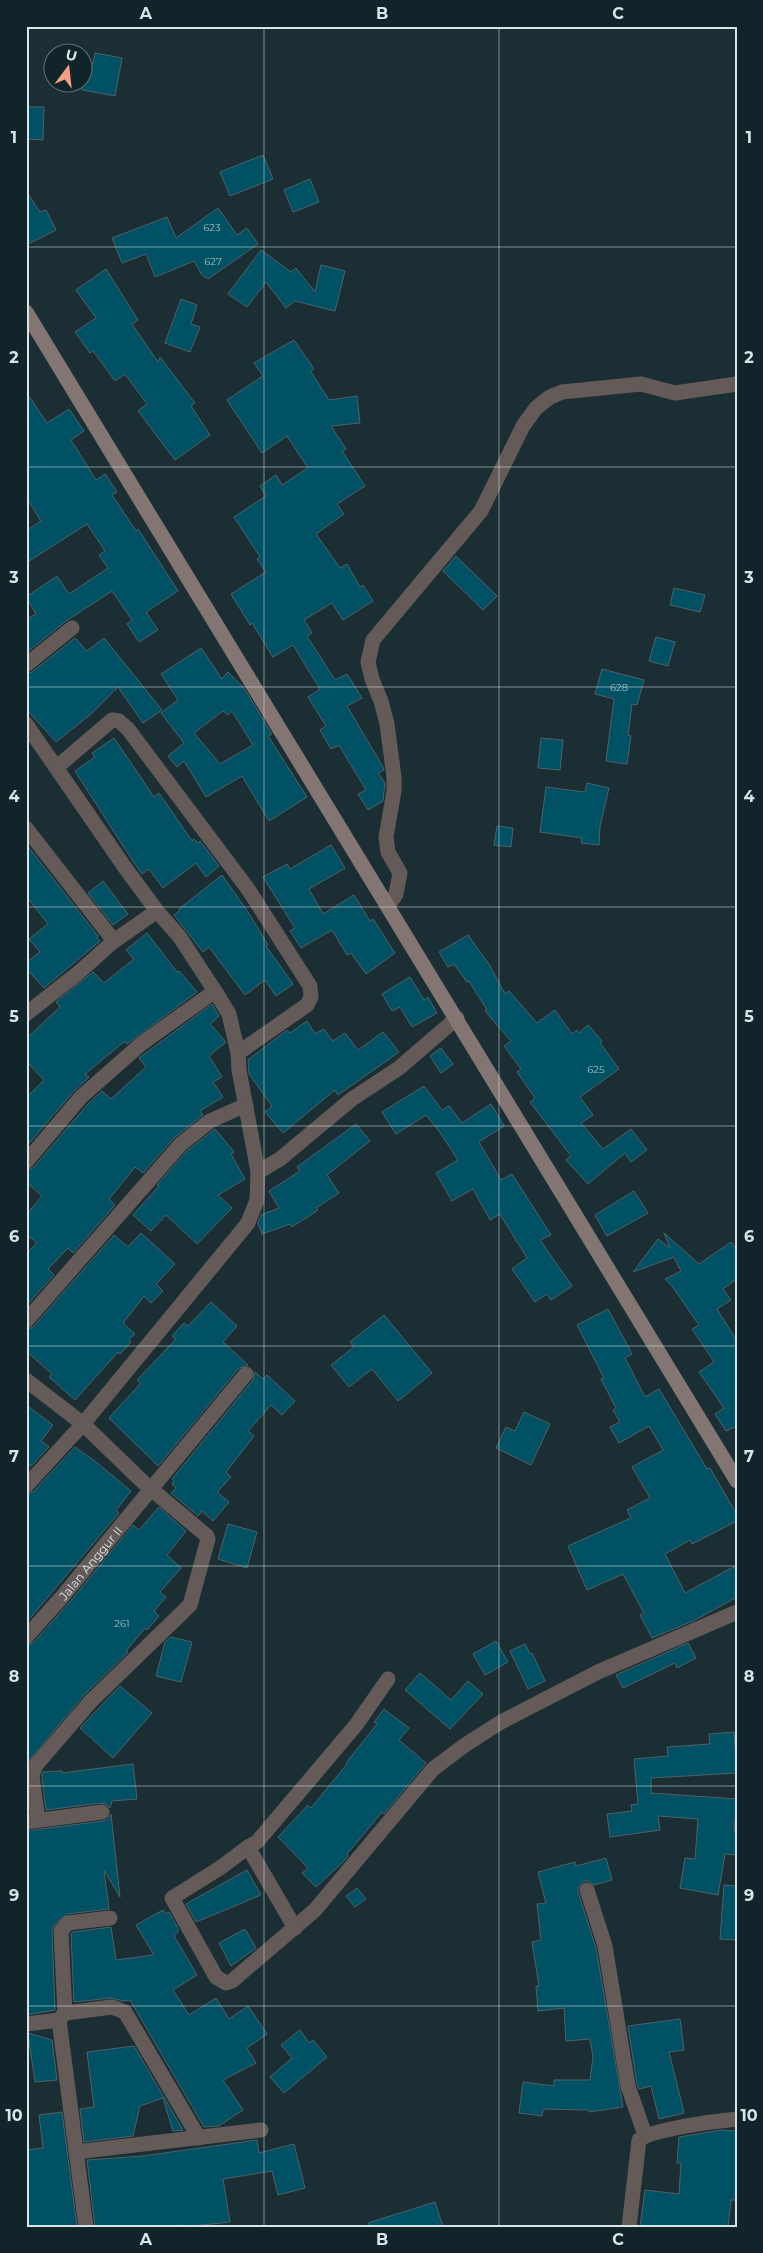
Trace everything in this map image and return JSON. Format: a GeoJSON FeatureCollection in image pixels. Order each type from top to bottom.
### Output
{"type":"FeatureCollection","features":[{"type":"Feature","properties":{"kind":"street"},"geometry":{"type":"LineString","coordinates":[[26,312],[737,1481]]}},
{"type":"Feature","properties":{"kind":"street"},"geometry":{"type":"LineString","coordinates":[[388,906],[396,894],[400,874],[388,852],[386,837],[394,791],[394,777],[387,724],[368,662],[373,640],[481,511],[523,426],[536,408],[550,397],[562,392],[641,384],[675,393],[737,384]]}},
{"type":"Feature","properties":{"kind":"street"},"geometry":{"type":"LineString","coordinates":[[26,665],[72,628]]}},
{"type":"Feature","properties":{"kind":"street"},"geometry":{"type":"LineString","coordinates":[[56,767],[112,720],[119,721],[128,729],[248,888],[310,986],[311,997],[307,1004],[238,1053]]}},
{"type":"Feature","properties":{"kind":"street"},"geometry":{"type":"LineString","coordinates":[[26,724],[157,911],[179,936],[229,1014],[238,1053],[239,1070],[258,1172],[257,1200],[248,1222],[83,1424],[26,1486]]}},
{"type":"Feature","properties":{"kind":"street"},"geometry":{"type":"LineString","coordinates":[[26,828],[114,940]]}},
{"type":"Feature","properties":{"kind":"street"},"geometry":{"type":"LineString","coordinates":[[26,1014],[76,974],[114,940],[157,911]]}},
{"type":"Feature","properties":{"kind":"street"},"geometry":{"type":"LineString","coordinates":[[26,1162],[81,1097],[141,1044],[215,991]]}},
{"type":"Feature","properties":{"kind":"street"},"geometry":{"type":"LineString","coordinates":[[258,1172],[280,1159],[352,1099],[399,1068],[457,1018]]}},
{"type":"Feature","properties":{"kind":"street"},"geometry":{"type":"LineString","coordinates":[[26,1321],[180,1144],[210,1121],[246,1105]]}},
{"type":"Feature","properties":{"kind":"street","name":"Jalan Anggur II"},"geometry":{"type":"LineString","coordinates":[[26,1637],[62,1597],[246,1374]]}},
{"type":"Feature","properties":{"kind":"street"},"geometry":{"type":"LineString","coordinates":[[26,1380],[83,1424],[150,1488],[207,1536],[208,1542],[190,1605],[91,1701],[44,1754],[32,1776],[32,1821],[102,1812]]}},
{"type":"Feature","properties":{"kind":"street"},"geometry":{"type":"LineString","coordinates":[[388,1679],[356,1725],[257,1842],[172,1898],[216,1977],[226,1983],[232,1981],[315,1910],[433,1769],[465,1745],[501,1722],[598,1672],[737,1612]]}},
{"type":"Feature","properties":{"kind":"street"},"geometry":{"type":"LineString","coordinates":[[248,1847],[295,1928]]}},
{"type":"Feature","properties":{"kind":"street"},"geometry":{"type":"LineString","coordinates":[[586,1890],[605,1946],[628,2086],[645,2135]]}},
{"type":"Feature","properties":{"kind":"street"},"geometry":{"type":"LineString","coordinates":[[86,2227],[62,2016],[62,1932],[68,1923],[110,1918]]}},
{"type":"Feature","properties":{"kind":"street"},"geometry":{"type":"LineString","coordinates":[[26,2024],[112,2007],[125,2012],[199,2138]]}},
{"type":"Feature","properties":{"kind":"street"},"geometry":{"type":"LineString","coordinates":[[629,2227],[639,2140],[645,2135],[689,2125],[737,2119]]}},
{"type":"Feature","properties":{"kind":"street"},"geometry":{"type":"LineString","coordinates":[[76,2152],[261,2130]]}},
{"type":"Feature","properties":{"kind":"building"},"geometry":{"type":"Polygon","coordinates":[[[95,53],[122,58],[115,96],[92,92],[95,53]]]}},
{"type":"Feature","properties":{"kind":"building"},"geometry":{"type":"Polygon","coordinates":[[[26,107],[44,107],[43,140],[26,139],[26,107]]]}},
{"type":"Feature","properties":{"kind":"building"},"geometry":{"type":"Polygon","coordinates":[[[263,155],[273,179],[230,196],[220,172],[263,155]]]}},
{"type":"Feature","properties":{"kind":"building"},"geometry":{"type":"Polygon","coordinates":[[[310,179],[319,202],[293,212],[284,190],[310,179]]]}},
{"type":"Feature","properties":{"kind":"building"},"geometry":{"type":"Polygon","coordinates":[[[26,191],[40,212],[46,210],[56,230],[26,245],[26,191]]]}},
{"type":"Feature","properties":{"kind":"building"},"geometry":{"type":"Polygon","coordinates":[[[218,208],[237,235],[247,228],[258,244],[208,279],[202,275],[194,261],[155,277],[146,254],[122,263],[112,238],[167,217],[176,238],[218,208]]]}},
{"type":"Feature","properties":{"kind":"building"},"geometry":{"type":"Polygon","coordinates":[[[261,250],[291,272],[296,268],[315,292],[321,265],[345,271],[335,311],[295,301],[286,308],[266,282],[247,307],[228,294],[261,250]]]}},
{"type":"Feature","properties":{"kind":"building"},"geometry":{"type":"Polygon","coordinates":[[[106,269],[138,320],[132,324],[158,362],[160,357],[195,403],[191,406],[210,435],[175,460],[138,411],[147,404],[125,374],[115,381],[93,351],[90,353],[75,332],[96,318],[76,290],[106,269]]]}},
{"type":"Feature","properties":{"kind":"building"},"geometry":{"type":"Polygon","coordinates":[[[181,299],[197,305],[191,324],[200,327],[190,352],[165,343],[181,299]]]}},
{"type":"Feature","properties":{"kind":"building"},"geometry":{"type":"Polygon","coordinates":[[[294,340],[314,369],[311,372],[329,400],[357,396],[360,423],[331,426],[346,449],[342,451],[365,486],[337,504],[344,514],[316,534],[340,568],[347,564],[360,587],[363,585],[373,601],[343,620],[332,603],[304,620],[312,633],[307,636],[335,680],[347,674],[362,698],[347,706],[383,767],[384,770],[378,773],[385,783],[383,801],[368,810],[358,794],[366,790],[339,745],[331,749],[320,730],[326,726],[308,697],[320,689],[293,645],[273,657],[231,594],[266,572],[257,559],[260,557],[234,517],[266,496],[260,486],[276,475],[282,485],[308,468],[287,436],[262,453],[227,400],[263,376],[254,363],[294,340]]]}},
{"type":"Feature","properties":{"kind":"building"},"geometry":{"type":"Polygon","coordinates":[[[26,392],[47,423],[69,409],[84,431],[71,440],[96,480],[105,474],[117,492],[112,495],[136,531],[138,529],[178,591],[146,612],[158,630],[139,642],[127,624],[132,620],[112,591],[66,621],[26,653],[26,620],[36,614],[26,597],[57,576],[69,594],[108,568],[99,555],[105,551],[87,524],[26,563],[26,531],[41,521],[26,497],[26,392]]]}},
{"type":"Feature","properties":{"kind":"building"},"geometry":{"type":"Polygon","coordinates":[[[456,556],[497,596],[483,610],[443,571],[456,556]]]}},
{"type":"Feature","properties":{"kind":"building"},"geometry":{"type":"Polygon","coordinates":[[[674,588],[705,595],[700,612],[670,605],[674,588]]]}},
{"type":"Feature","properties":{"kind":"building"},"geometry":{"type":"Polygon","coordinates":[[[656,637],[675,642],[668,666],[649,661],[656,637]]]}},
{"type":"Feature","properties":{"kind":"building"},"geometry":{"type":"Polygon","coordinates":[[[75,638],[87,651],[104,638],[162,710],[143,723],[118,687],[91,714],[56,742],[26,709],[26,674],[32,672],[75,638]]]}},
{"type":"Feature","properties":{"kind":"building"},"geometry":{"type":"Polygon","coordinates":[[[201,648],[222,679],[228,672],[244,688],[272,734],[268,736],[307,797],[269,821],[242,776],[206,797],[184,761],[177,767],[168,756],[184,743],[161,713],[178,700],[161,674],[201,648]],[[223,711],[194,733],[220,764],[253,745],[232,711],[228,715],[223,711]]]}},
{"type":"Feature","properties":{"kind":"building"},"geometry":{"type":"Polygon","coordinates":[[[602,669],[644,680],[637,705],[632,704],[628,735],[631,736],[627,764],[606,761],[614,699],[595,694],[602,669]]]}},
{"type":"Feature","properties":{"kind":"building"},"geometry":{"type":"Polygon","coordinates":[[[114,738],[154,797],[159,793],[192,841],[194,839],[198,843],[200,841],[219,866],[206,877],[196,863],[163,888],[149,869],[142,874],[125,849],[75,771],[95,757],[92,753],[114,738]]]}},
{"type":"Feature","properties":{"kind":"building"},"geometry":{"type":"Polygon","coordinates":[[[541,738],[563,740],[560,770],[538,768],[541,738]]]}},
{"type":"Feature","properties":{"kind":"building"},"geometry":{"type":"Polygon","coordinates":[[[587,783],[609,788],[600,826],[599,845],[581,843],[582,838],[540,832],[546,787],[585,792],[587,783]]]}},
{"type":"Feature","properties":{"kind":"building"},"geometry":{"type":"Polygon","coordinates":[[[497,826],[513,828],[511,847],[494,845],[497,826]]]}},
{"type":"Feature","properties":{"kind":"building"},"geometry":{"type":"Polygon","coordinates":[[[26,844],[100,941],[44,988],[26,968],[26,963],[40,952],[29,939],[48,924],[26,896],[26,844]]]}},
{"type":"Feature","properties":{"kind":"building"},"geometry":{"type":"Polygon","coordinates":[[[331,845],[345,868],[309,889],[323,914],[354,895],[370,921],[373,919],[395,953],[366,974],[351,953],[347,955],[332,930],[301,948],[290,931],[295,928],[263,877],[287,864],[290,869],[331,845]]]}},
{"type":"Feature","properties":{"kind":"building"},"geometry":{"type":"Polygon","coordinates":[[[222,875],[248,912],[268,945],[266,946],[293,984],[276,996],[265,980],[245,995],[209,947],[203,952],[174,915],[222,875]]]}},
{"type":"Feature","properties":{"kind":"building"},"geometry":{"type":"Polygon","coordinates":[[[103,881],[128,914],[113,925],[88,893],[103,881]]]}},
{"type":"Feature","properties":{"kind":"building"},"geometry":{"type":"Polygon","coordinates":[[[147,933],[177,972],[179,971],[197,992],[127,1044],[125,1041],[85,1074],[89,1077],[74,1091],[26,1147],[26,1098],[44,1080],[26,1061],[26,1039],[60,1007],[56,1002],[93,972],[104,983],[134,959],[126,950],[147,933]]]}},
{"type":"Feature","properties":{"kind":"building"},"geometry":{"type":"Polygon","coordinates":[[[468,935],[490,966],[505,994],[509,991],[537,1023],[555,1010],[572,1034],[577,1030],[579,1033],[588,1025],[602,1041],[600,1043],[619,1069],[580,1097],[593,1115],[581,1123],[603,1149],[631,1129],[647,1150],[631,1162],[625,1153],[588,1184],[566,1160],[571,1156],[530,1102],[535,1098],[517,1072],[521,1069],[504,1046],[511,1041],[485,1011],[487,1010],[469,981],[467,982],[454,964],[448,967],[439,952],[468,935]]]}},
{"type":"Feature","properties":{"kind":"building"},"geometry":{"type":"Polygon","coordinates":[[[410,977],[424,1000],[428,997],[437,1013],[412,1027],[400,1007],[392,1011],[382,994],[410,977]]]}},
{"type":"Feature","properties":{"kind":"building"},"geometry":{"type":"Polygon","coordinates":[[[212,1004],[219,1016],[210,1024],[226,1042],[209,1056],[222,1077],[213,1082],[223,1097],[200,1111],[203,1115],[174,1138],[143,1173],[135,1167],[109,1199],[115,1205],[73,1253],[68,1248],[48,1269],[54,1275],[26,1306],[26,1254],[37,1243],[26,1234],[26,1215],[42,1196],[26,1182],[26,1171],[33,1168],[88,1104],[102,1091],[111,1099],[146,1067],[139,1058],[212,1004]]]}},
{"type":"Feature","properties":{"kind":"building"},"geometry":{"type":"Polygon","coordinates":[[[307,1021],[315,1034],[324,1029],[333,1041],[345,1033],[358,1050],[383,1032],[399,1052],[338,1095],[335,1090],[283,1133],[265,1112],[272,1106],[249,1074],[248,1060],[287,1030],[290,1033],[307,1021]]]}},
{"type":"Feature","properties":{"kind":"building"},"geometry":{"type":"Polygon","coordinates":[[[441,1048],[453,1064],[441,1073],[430,1056],[441,1048]]]}},
{"type":"Feature","properties":{"kind":"building"},"geometry":{"type":"Polygon","coordinates":[[[424,1086],[442,1110],[449,1106],[462,1123],[491,1104],[504,1126],[479,1142],[501,1180],[512,1174],[551,1235],[540,1240],[572,1286],[551,1300],[547,1294],[535,1302],[512,1269],[527,1258],[500,1214],[490,1220],[473,1189],[452,1201],[436,1173],[458,1160],[426,1115],[396,1134],[382,1112],[424,1086]]]}},
{"type":"Feature","properties":{"kind":"building"},"geometry":{"type":"Polygon","coordinates":[[[356,1124],[370,1141],[327,1175],[339,1193],[292,1227],[290,1224],[262,1234],[258,1223],[261,1215],[279,1208],[269,1191],[300,1171],[297,1167],[356,1124]]]}},
{"type":"Feature","properties":{"kind":"building"},"geometry":{"type":"Polygon","coordinates":[[[215,1129],[234,1152],[231,1154],[245,1179],[218,1195],[232,1208],[197,1244],[166,1215],[151,1231],[133,1215],[187,1151],[215,1129]]]}},
{"type":"Feature","properties":{"kind":"building"},"geometry":{"type":"Polygon","coordinates":[[[634,1191],[648,1213],[607,1236],[595,1215],[634,1191]]]}},
{"type":"Feature","properties":{"kind":"building"},"geometry":{"type":"Polygon","coordinates":[[[141,1233],[175,1264],[156,1284],[163,1291],[151,1303],[144,1296],[123,1323],[135,1334],[129,1339],[131,1342],[120,1354],[118,1352],[75,1400],[49,1377],[52,1374],[26,1351],[26,1330],[33,1327],[114,1235],[128,1247],[141,1233]]]}},
{"type":"Feature","properties":{"kind":"building"},"geometry":{"type":"Polygon","coordinates":[[[664,1233],[699,1264],[731,1242],[737,1250],[737,1279],[723,1289],[731,1300],[717,1309],[737,1341],[737,1426],[726,1431],[715,1414],[724,1408],[699,1372],[714,1362],[692,1329],[699,1325],[665,1279],[681,1271],[674,1257],[633,1272],[658,1239],[670,1248],[664,1233]]]}},
{"type":"Feature","properties":{"kind":"building"},"geometry":{"type":"Polygon","coordinates":[[[211,1302],[237,1326],[223,1342],[248,1365],[239,1368],[158,1466],[109,1418],[141,1383],[137,1380],[176,1339],[172,1336],[184,1323],[188,1326],[211,1302]]]}},
{"type":"Feature","properties":{"kind":"building"},"geometry":{"type":"Polygon","coordinates":[[[608,1309],[632,1354],[625,1358],[645,1397],[659,1389],[707,1469],[710,1468],[737,1515],[737,1521],[692,1544],[690,1540],[665,1554],[685,1593],[737,1565],[737,1597],[693,1621],[652,1638],[640,1615],[644,1613],[623,1574],[587,1590],[568,1546],[631,1518],[627,1510],[650,1498],[632,1467],[663,1450],[649,1426],[619,1443],[610,1427],[620,1422],[613,1410],[616,1408],[601,1379],[604,1378],[577,1325],[608,1309]]]}},
{"type":"Feature","properties":{"kind":"building"},"geometry":{"type":"Polygon","coordinates":[[[384,1315],[432,1373],[398,1401],[372,1369],[349,1387],[331,1365],[354,1347],[350,1342],[384,1315]]]}},
{"type":"Feature","properties":{"kind":"building"},"geometry":{"type":"Polygon","coordinates":[[[255,1372],[263,1379],[267,1375],[295,1401],[282,1415],[271,1405],[248,1431],[254,1436],[226,1472],[231,1477],[217,1492],[229,1502],[213,1521],[202,1511],[198,1516],[171,1493],[176,1488],[172,1484],[174,1481],[172,1479],[253,1380],[255,1372]]]}},
{"type":"Feature","properties":{"kind":"building"},"geometry":{"type":"Polygon","coordinates":[[[26,1405],[53,1425],[41,1441],[49,1447],[31,1466],[26,1462],[26,1405]]]}},
{"type":"Feature","properties":{"kind":"building"},"geometry":{"type":"Polygon","coordinates":[[[524,1412],[550,1424],[531,1465],[496,1448],[506,1427],[515,1431],[524,1412]]]}},
{"type":"Feature","properties":{"kind":"building"},"geometry":{"type":"Polygon","coordinates":[[[75,1447],[131,1491],[116,1510],[119,1513],[26,1623],[26,1495],[33,1492],[75,1447]]]}},
{"type":"Feature","properties":{"kind":"building"},"geometry":{"type":"Polygon","coordinates":[[[159,1507],[186,1531],[167,1555],[181,1568],[160,1592],[166,1597],[154,1611],[159,1616],[147,1630],[145,1628],[126,1651],[128,1652],[84,1695],[26,1764],[26,1646],[33,1643],[69,1603],[133,1525],[139,1530],[159,1507]]]}},
{"type":"Feature","properties":{"kind":"building"},"geometry":{"type":"Polygon","coordinates":[[[228,1524],[257,1532],[247,1568],[218,1559],[228,1524]]]}},
{"type":"Feature","properties":{"kind":"building"},"geometry":{"type":"Polygon","coordinates":[[[171,1637],[192,1642],[181,1682],[156,1676],[165,1642],[171,1637]]]}},
{"type":"Feature","properties":{"kind":"building"},"geometry":{"type":"Polygon","coordinates":[[[496,1641],[508,1662],[485,1675],[473,1654],[496,1641]]]}},
{"type":"Feature","properties":{"kind":"building"},"geometry":{"type":"Polygon","coordinates":[[[688,1643],[696,1658],[677,1668],[675,1663],[623,1688],[616,1675],[688,1643]]]}},
{"type":"Feature","properties":{"kind":"building"},"geometry":{"type":"Polygon","coordinates":[[[525,1644],[530,1654],[532,1653],[545,1681],[528,1689],[510,1651],[525,1644]]]}},
{"type":"Feature","properties":{"kind":"building"},"geometry":{"type":"Polygon","coordinates":[[[420,1673],[451,1700],[468,1681],[483,1694],[450,1729],[405,1690],[420,1673]]]}},
{"type":"Feature","properties":{"kind":"building"},"geometry":{"type":"Polygon","coordinates":[[[120,1686],[152,1713],[113,1758],[80,1728],[120,1686]]]}},
{"type":"Feature","properties":{"kind":"building"},"geometry":{"type":"Polygon","coordinates":[[[384,1709],[409,1728],[399,1740],[426,1763],[384,1814],[382,1812],[347,1854],[348,1856],[344,1861],[316,1887],[302,1873],[308,1868],[278,1837],[308,1805],[311,1808],[377,1724],[374,1722],[384,1709]]]}},
{"type":"Feature","properties":{"kind":"building"},"geometry":{"type":"Polygon","coordinates":[[[734,1732],[737,1773],[651,1778],[651,1793],[737,1799],[734,1831],[737,1831],[737,1855],[725,1854],[718,1895],[680,1888],[685,1858],[695,1859],[698,1819],[658,1816],[660,1830],[610,1837],[607,1814],[632,1811],[631,1805],[638,1804],[634,1759],[668,1756],[667,1747],[710,1744],[709,1734],[734,1732]]]}},
{"type":"Feature","properties":{"kind":"building"},"geometry":{"type":"Polygon","coordinates":[[[133,1764],[137,1799],[112,1801],[110,1808],[106,1804],[101,1803],[46,1810],[43,1772],[62,1771],[62,1773],[133,1764]]]}},
{"type":"Feature","properties":{"kind":"building"},"geometry":{"type":"Polygon","coordinates":[[[111,1814],[120,1897],[104,1870],[109,1909],[67,1914],[54,1925],[52,1931],[55,2010],[26,2015],[26,1831],[103,1821],[108,1819],[111,1814]]]}},
{"type":"Feature","properties":{"kind":"building"},"geometry":{"type":"Polygon","coordinates":[[[606,1858],[612,1880],[594,1885],[589,1881],[584,1881],[578,1888],[578,1892],[596,1948],[623,2107],[589,2112],[589,2110],[543,2109],[542,2116],[519,2113],[523,2082],[554,2086],[554,2080],[590,2080],[593,2057],[590,2039],[566,2041],[564,2008],[538,2011],[536,1986],[539,1986],[532,1942],[541,1940],[537,1904],[546,1903],[538,1872],[575,1862],[576,1866],[606,1858]]]}},
{"type":"Feature","properties":{"kind":"building"},"geometry":{"type":"Polygon","coordinates":[[[247,1870],[261,1895],[196,1922],[186,1904],[247,1870]]]}},
{"type":"Feature","properties":{"kind":"building"},"geometry":{"type":"Polygon","coordinates":[[[724,1885],[737,1886],[737,1940],[720,1939],[724,1885]]]}},
{"type":"Feature","properties":{"kind":"building"},"geometry":{"type":"Polygon","coordinates":[[[357,1888],[366,1899],[355,1907],[346,1896],[357,1888]]]}},
{"type":"Feature","properties":{"kind":"building"},"geometry":{"type":"Polygon","coordinates":[[[163,1910],[165,1914],[169,1912],[179,1930],[174,1936],[197,1975],[173,1990],[189,2015],[216,1998],[229,2019],[248,2006],[267,2034],[247,2048],[256,2063],[223,2080],[243,2110],[219,2126],[204,2127],[130,2000],[123,2001],[111,1998],[74,2002],[71,1934],[73,1932],[111,1927],[116,1960],[154,1955],[136,1925],[163,1910]]]}},
{"type":"Feature","properties":{"kind":"building"},"geometry":{"type":"Polygon","coordinates":[[[245,1929],[256,1948],[231,1966],[219,1943],[245,1929]]]}},
{"type":"Feature","properties":{"kind":"building"},"geometry":{"type":"Polygon","coordinates":[[[680,2019],[684,2050],[669,2052],[684,2113],[659,2119],[651,2086],[639,2089],[637,2084],[628,2026],[680,2019]]]}},
{"type":"Feature","properties":{"kind":"building"},"geometry":{"type":"Polygon","coordinates":[[[300,2030],[309,2043],[313,2040],[327,2057],[284,2093],[270,2077],[292,2058],[281,2045],[300,2030]]]}},
{"type":"Feature","properties":{"kind":"building"},"geometry":{"type":"Polygon","coordinates":[[[28,2033],[52,2040],[57,2080],[35,2082],[28,2033]]]}},
{"type":"Feature","properties":{"kind":"building"},"geometry":{"type":"Polygon","coordinates":[[[134,2046],[183,2130],[173,2131],[163,2098],[140,2106],[133,2136],[84,2142],[80,2109],[94,2107],[87,2052],[134,2046]]]}},
{"type":"Feature","properties":{"kind":"building"},"geometry":{"type":"Polygon","coordinates":[[[62,2112],[77,2227],[26,2227],[26,2150],[43,2148],[39,2115],[62,2112]]]}},
{"type":"Feature","properties":{"kind":"building"},"geometry":{"type":"Polygon","coordinates":[[[722,2130],[737,2131],[737,2200],[731,2200],[728,2227],[640,2227],[645,2190],[679,2194],[681,2163],[677,2163],[679,2137],[722,2130]]]}},
{"type":"Feature","properties":{"kind":"building"},"geometry":{"type":"Polygon","coordinates":[[[257,2140],[259,2153],[294,2144],[305,2188],[278,2195],[272,2171],[223,2179],[230,2222],[184,2227],[183,2225],[169,2227],[95,2227],[87,2160],[143,2156],[257,2140]]]}},
{"type":"Feature","properties":{"kind":"building"},"geometry":{"type":"Polygon","coordinates":[[[435,2202],[443,2227],[369,2227],[368,2223],[435,2202]]]}}]}
